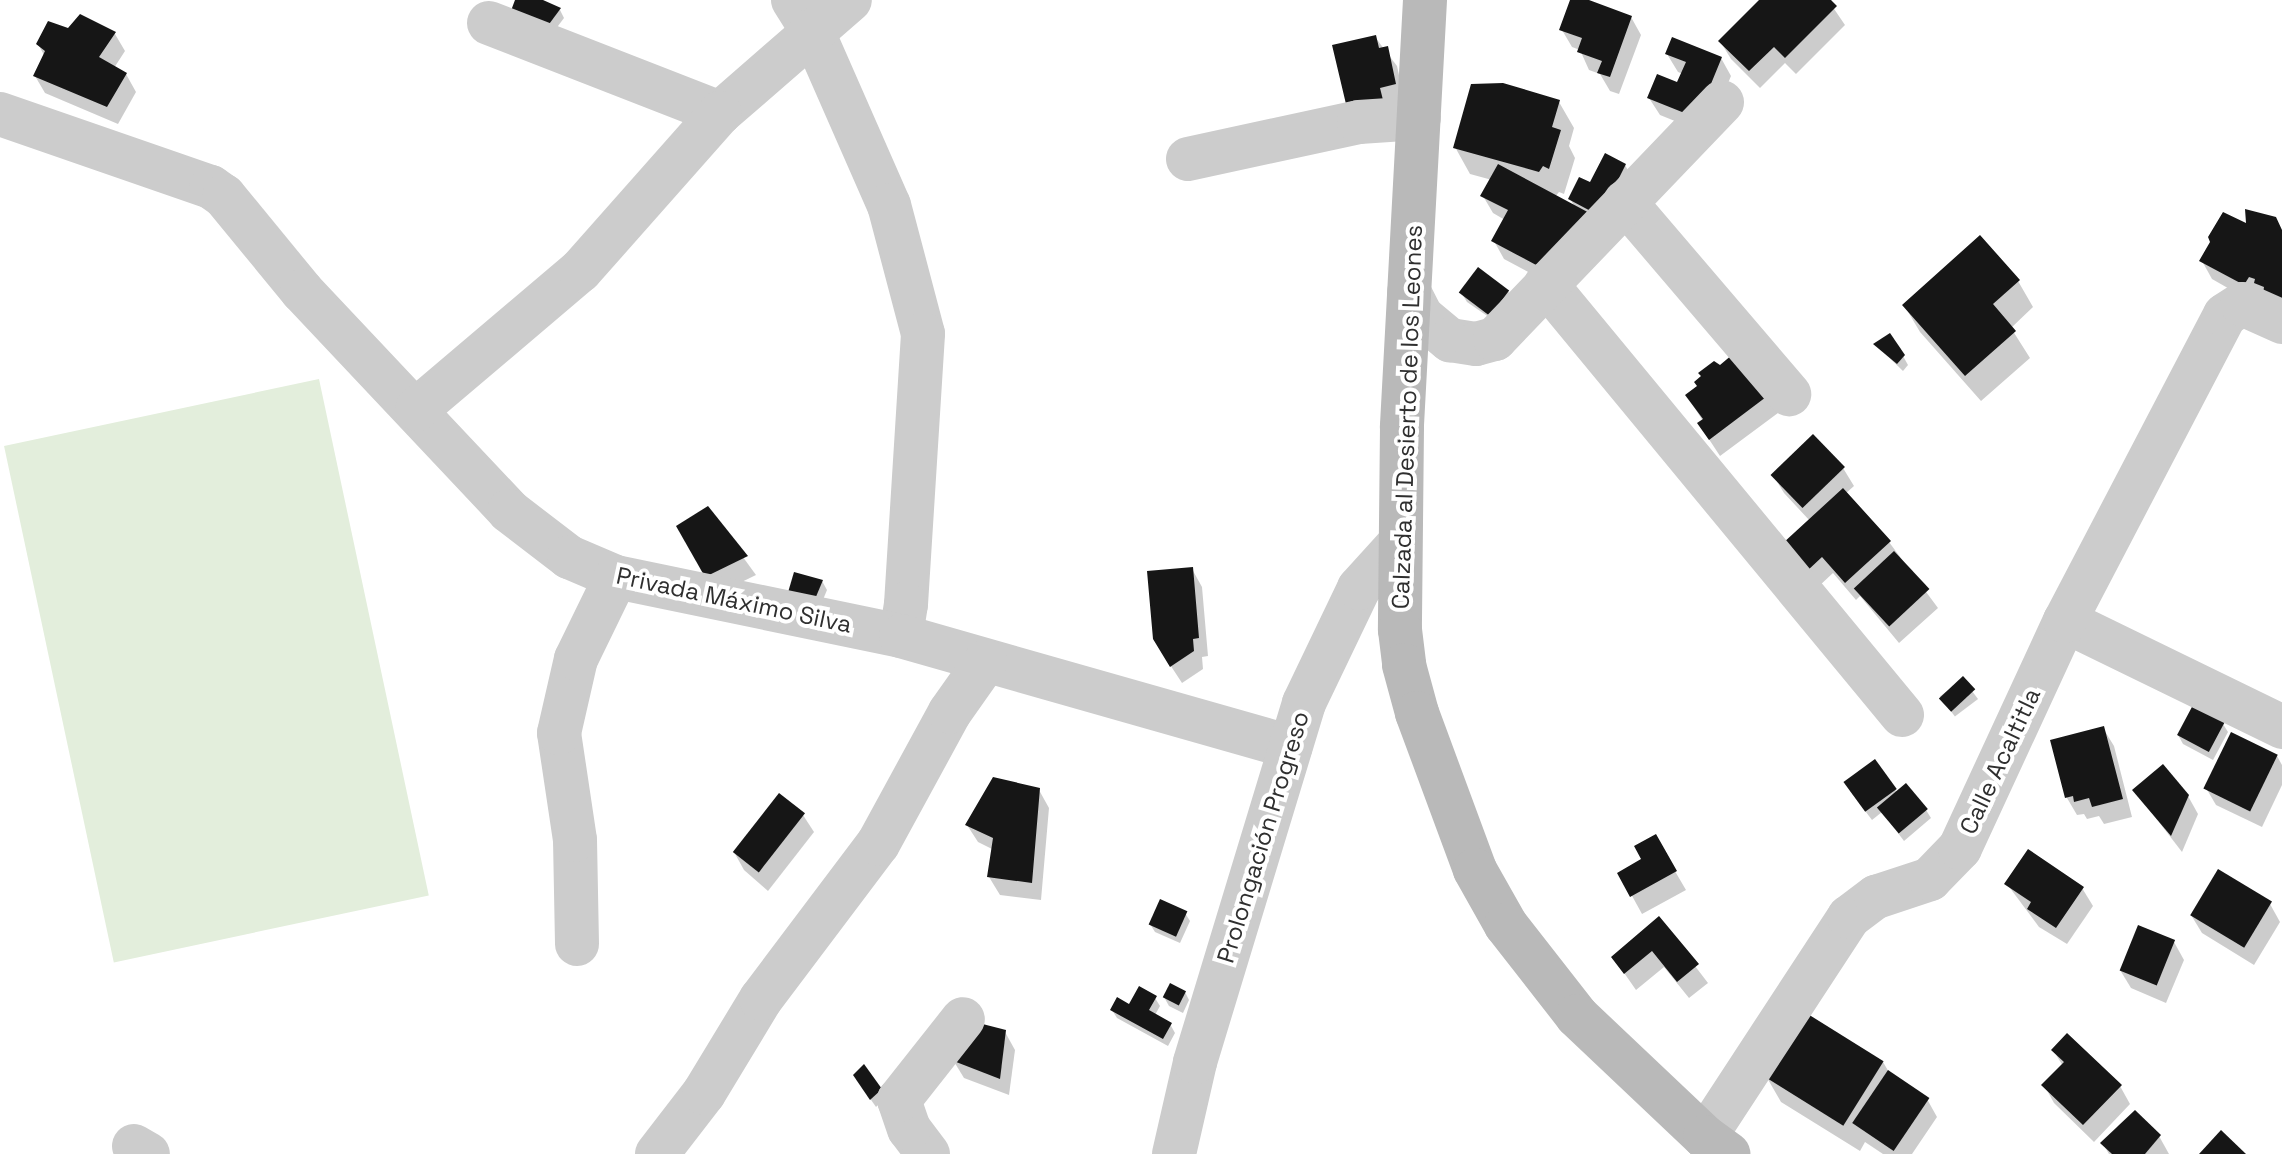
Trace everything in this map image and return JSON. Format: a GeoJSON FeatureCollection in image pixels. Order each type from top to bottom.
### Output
{"type":"FeatureCollection","features":[{"type":"Feature","properties":{"kind":"street"},"geometry":{"type":"LineString","coordinates":[[417,409],[580,271],[802,15],[850,0]]}},
{"type":"Feature","properties":{"kind":"street","name":"Calzada al Desierto de los Leones"},"geometry":{"type":"LineString","coordinates":[[1425,0],[1409,292],[1400,543],[1400,630],[1404,665],[1417,713],[1475,870],[1506,925],[1568,1006],[1717,1146]]}},
{"type":"Feature","properties":{"kind":"street"},"geometry":{"type":"LineString","coordinates":[[802,15],[889,205],[923,334],[906,604],[901,636]]}},
{"type":"Feature","properties":{"kind":"street"},"geometry":{"type":"LineString","coordinates":[[489,23],[720,113]]}},
{"type":"Feature","properties":{"kind":"street"},"geometry":{"type":"LineString","coordinates":[[1409,292],[1421,316],[1450,340],[1476,344],[1495,339],[1722,102]]}},
{"type":"Feature","properties":{"kind":"street","name":"Privada Máximo Silva"},"geometry":{"type":"LineString","coordinates":[[0,114],[217,192],[236,208],[302,291],[417,409],[509,511],[569,557],[616,577],[901,636],[1290,747]]}},
{"type":"Feature","properties":{"kind":"street"},"geometry":{"type":"LineString","coordinates":[[1188,159],[1359,122],[1419,118]]}},
{"type":"Feature","properties":{"kind":"street"},"geometry":{"type":"LineString","coordinates":[[1625,202],[1789,394]]}},
{"type":"Feature","properties":{"kind":"street"},"geometry":{"type":"LineString","coordinates":[[1546,284],[1902,715]]}},
{"type":"Feature","properties":{"kind":"street","name":"Calle Acaltitla"},"geometry":{"type":"LineString","coordinates":[[1717,1146],[1849,917],[1876,897],[1930,879],[1960,848],[2065,621],[2225,315],[2242,304],[2282,322]]}},
{"type":"Feature","properties":{"kind":"street","name":"Prolongación Progreso"},"geometry":{"type":"LineString","coordinates":[[1174,1154],[1195,1062],[1304,703],[1339,624],[1359,588],[1400,543]]}},
{"type":"Feature","properties":{"kind":"street"},"geometry":{"type":"LineString","coordinates":[[577,944],[575,840],[559,733],[576,659],[616,577]]}},
{"type":"Feature","properties":{"kind":"street"},"geometry":{"type":"LineString","coordinates":[[2065,621],[2282,727]]}},
{"type":"Feature","properties":{"kind":"street"},"geometry":{"type":"LineString","coordinates":[[657,1154],[704,1093],[761,999],[878,844],[950,712],[986,661]]}},
{"type":"Feature","properties":{"kind":"street"},"geometry":{"type":"LineString","coordinates":[[928,1154],[909,1129],[899,1100],[963,1019]]}},
{"type":"Feature","properties":{"kind":"green space"},"geometry":{"type":"Polygon","coordinates":[[[319,379],[429,895],[114,962],[4,446],[319,379]]]}},
{"type":"Feature","properties":{"kind":"building"},"geometry":{"type":"Polygon","coordinates":[[[515,0],[543,0],[561,8],[541,35],[509,16],[515,0]]]}},
{"type":"Feature","properties":{"kind":"building"},"geometry":{"type":"Polygon","coordinates":[[[1570,0],[1589,0],[1632,16],[1610,77],[1597,73],[1602,61],[1577,52],[1582,38],[1559,30],[1570,0]]]}},
{"type":"Feature","properties":{"kind":"building"},"geometry":{"type":"Polygon","coordinates":[[[1759,0],[1831,0],[1837,6],[1785,58],[1774,47],[1749,71],[1718,41],[1759,0]]]}},
{"type":"Feature","properties":{"kind":"building"},"geometry":{"type":"Polygon","coordinates":[[[80,14],[116,32],[99,57],[127,73],[107,107],[33,76],[45,51],[36,44],[48,21],[68,28],[80,14]]]}},
{"type":"Feature","properties":{"kind":"building"},"geometry":{"type":"Polygon","coordinates":[[[1376,35],[1379,48],[1388,46],[1396,84],[1380,88],[1386,112],[1350,121],[1332,45],[1376,35]]]}},
{"type":"Feature","properties":{"kind":"building"},"geometry":{"type":"Polygon","coordinates":[[[1672,37],[1722,57],[1697,118],[1647,98],[1657,74],[1677,82],[1686,62],[1665,54],[1672,37]]]}},
{"type":"Feature","properties":{"kind":"building"},"geometry":{"type":"Polygon","coordinates":[[[1503,83],[1560,100],[1552,127],[1561,130],[1549,169],[1543,166],[1539,172],[1453,148],[1471,84],[1503,83]]]}},
{"type":"Feature","properties":{"kind":"building"},"geometry":{"type":"Polygon","coordinates":[[[1605,153],[1626,164],[1600,216],[1568,199],[1579,177],[1590,182],[1605,153]]]}},
{"type":"Feature","properties":{"kind":"building"},"geometry":{"type":"Polygon","coordinates":[[[1498,164],[1595,216],[1538,266],[1491,241],[1508,210],[1480,196],[1498,164]]]}},
{"type":"Feature","properties":{"kind":"building"},"geometry":{"type":"Polygon","coordinates":[[[2245,209],[2276,217],[2282,230],[2282,298],[2274,303],[2262,299],[2264,287],[2254,283],[2255,279],[2249,277],[2244,285],[2199,261],[2210,242],[2208,237],[2223,212],[2246,223],[2245,209]]]}},
{"type":"Feature","properties":{"kind":"building"},"geometry":{"type":"Polygon","coordinates":[[[1980,235],[2020,280],[1993,304],[2016,331],[1965,376],[1902,305],[1980,235]]]}},
{"type":"Feature","properties":{"kind":"building"},"geometry":{"type":"Polygon","coordinates":[[[1478,267],[1509,290],[1490,316],[1459,293],[1478,267]]]}},
{"type":"Feature","properties":{"kind":"building"},"geometry":{"type":"Polygon","coordinates":[[[1890,333],[1905,355],[1897,364],[1873,344],[1890,333]]]}},
{"type":"Feature","properties":{"kind":"building"},"geometry":{"type":"Polygon","coordinates":[[[1739,349],[1774,391],[1709,440],[1697,423],[1703,419],[1685,395],[1697,386],[1694,382],[1701,376],[1698,373],[1714,361],[1720,365],[1739,349]]]}},
{"type":"Feature","properties":{"kind":"building"},"geometry":{"type":"Polygon","coordinates":[[[1813,434],[1845,467],[1803,508],[1771,475],[1813,434]]]}},
{"type":"Feature","properties":{"kind":"building"},"geometry":{"type":"Polygon","coordinates":[[[1843,488],[1891,541],[1845,583],[1822,557],[1807,571],[1782,544],[1843,488]]]}},
{"type":"Feature","properties":{"kind":"building"},"geometry":{"type":"Polygon","coordinates":[[[708,506],[748,556],[705,577],[676,526],[708,506]]]}},
{"type":"Feature","properties":{"kind":"building"},"geometry":{"type":"Polygon","coordinates":[[[1894,551],[1929,589],[1889,627],[1854,589],[1894,551]]]}},
{"type":"Feature","properties":{"kind":"building"},"geometry":{"type":"Polygon","coordinates":[[[1193,567],[1199,638],[1193,639],[1194,651],[1170,667],[1153,639],[1147,571],[1193,567]]]}},
{"type":"Feature","properties":{"kind":"building"},"geometry":{"type":"Polygon","coordinates":[[[794,572],[823,580],[810,611],[784,606],[794,572]]]}},
{"type":"Feature","properties":{"kind":"building"},"geometry":{"type":"Polygon","coordinates":[[[1963,676],[1975,689],[1951,712],[1939,699],[1963,676]]]}},
{"type":"Feature","properties":{"kind":"building"},"geometry":{"type":"Polygon","coordinates":[[[2193,705],[2225,722],[2209,752],[2177,735],[2193,705]]]}},
{"type":"Feature","properties":{"kind":"building"},"geometry":{"type":"Polygon","coordinates":[[[2104,726],[2123,799],[2092,807],[2089,798],[2074,802],[2073,796],[2065,798],[2050,740],[2104,726]]]}},
{"type":"Feature","properties":{"kind":"building"},"geometry":{"type":"Polygon","coordinates":[[[2231,732],[2278,755],[2250,811],[2203,789],[2231,732]]]}},
{"type":"Feature","properties":{"kind":"building"},"geometry":{"type":"Polygon","coordinates":[[[1875,759],[1897,789],[1865,812],[1843,782],[1875,759]]]}},
{"type":"Feature","properties":{"kind":"building"},"geometry":{"type":"Polygon","coordinates":[[[2163,764],[2189,795],[2171,836],[2132,790],[2163,764]]]}},
{"type":"Feature","properties":{"kind":"building"},"geometry":{"type":"Polygon","coordinates":[[[993,777],[1040,788],[1032,883],[987,877],[993,838],[965,825],[993,777]]]}},
{"type":"Feature","properties":{"kind":"building"},"geometry":{"type":"Polygon","coordinates":[[[1906,783],[1928,809],[1899,833],[1877,807],[1906,783]]]}},
{"type":"Feature","properties":{"kind":"building"},"geometry":{"type":"Polygon","coordinates":[[[779,793],[805,813],[759,872],[733,852],[779,793]]]}},
{"type":"Feature","properties":{"kind":"building"},"geometry":{"type":"Polygon","coordinates":[[[1656,834],[1677,871],[1630,897],[1617,873],[1641,859],[1634,846],[1656,834]]]}},
{"type":"Feature","properties":{"kind":"building"},"geometry":{"type":"Polygon","coordinates":[[[2028,849],[2084,887],[2056,928],[2027,909],[2031,902],[2004,884],[2028,849]]]}},
{"type":"Feature","properties":{"kind":"building"},"geometry":{"type":"Polygon","coordinates":[[[2218,869],[2272,901],[2244,948],[2190,915],[2218,869]]]}},
{"type":"Feature","properties":{"kind":"building"},"geometry":{"type":"Polygon","coordinates":[[[1160,899],[1187,911],[1176,937],[1149,925],[1160,899]]]}},
{"type":"Feature","properties":{"kind":"building"},"geometry":{"type":"Polygon","coordinates":[[[1659,916],[1699,964],[1677,982],[1652,951],[1624,974],[1611,957],[1659,916]]]}},
{"type":"Feature","properties":{"kind":"building"},"geometry":{"type":"Polygon","coordinates":[[[2138,925],[2175,940],[2157,985],[2120,970],[2138,925]]]}},
{"type":"Feature","properties":{"kind":"building"},"geometry":{"type":"Polygon","coordinates":[[[1170,983],[1186,991],[1179,1005],[1163,997],[1170,983]]]}},
{"type":"Feature","properties":{"kind":"building"},"geometry":{"type":"Polygon","coordinates":[[[1139,986],[1157,996],[1149,1010],[1172,1023],[1163,1039],[1110,1010],[1117,997],[1129,1004],[1139,986]]]}},
{"type":"Feature","properties":{"kind":"building"},"geometry":{"type":"Polygon","coordinates":[[[1803,1011],[1884,1061],[1843,1126],[1763,1075],[1803,1011]]]}},
{"type":"Feature","properties":{"kind":"building"},"geometry":{"type":"Polygon","coordinates":[[[963,1019],[1006,1030],[1000,1079],[951,1060],[963,1019]]]}},
{"type":"Feature","properties":{"kind":"building"},"geometry":{"type":"Polygon","coordinates":[[[2067,1033],[2122,1085],[2083,1125],[2041,1085],[2064,1062],[2051,1050],[2067,1033]]]}},
{"type":"Feature","properties":{"kind":"building"},"geometry":{"type":"Polygon","coordinates":[[[864,1064],[882,1089],[870,1100],[853,1075],[864,1064]]]}},
{"type":"Feature","properties":{"kind":"building"},"geometry":{"type":"Polygon","coordinates":[[[1888,1070],[1929,1098],[1894,1151],[1852,1123],[1888,1070]]]}},
{"type":"Feature","properties":{"kind":"building"},"geometry":{"type":"Polygon","coordinates":[[[2135,1110],[2161,1135],[2145,1154],[2112,1154],[2100,1143],[2135,1110]]]}},
{"type":"Feature","properties":{"kind":"building"},"geometry":{"type":"Polygon","coordinates":[[[2221,1130],[2246,1154],[2199,1154],[2221,1130]]]}}]}
